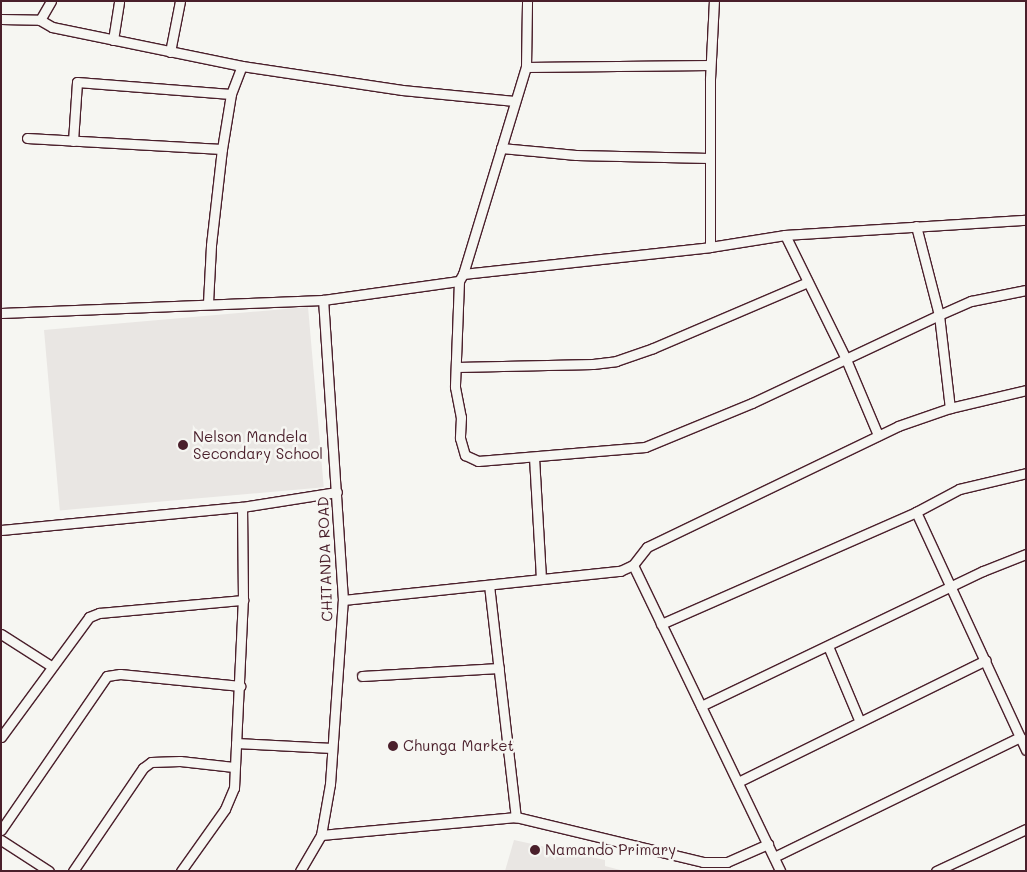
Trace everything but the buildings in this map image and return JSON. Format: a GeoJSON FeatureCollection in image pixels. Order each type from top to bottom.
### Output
{"type":"FeatureCollection","features":[{"type":"Feature","properties":{"kind":"street"},"geometry":{"type":"LineString","coordinates":[[40,20],[51,1]]}},
{"type":"Feature","properties":{"kind":"street"},"geometry":{"type":"LineString","coordinates":[[113,40],[119,1]]}},
{"type":"Feature","properties":{"kind":"street"},"geometry":{"type":"LineString","coordinates":[[170,52],[180,1]]}},
{"type":"Feature","properties":{"kind":"street"},"geometry":{"type":"LineString","coordinates":[[527,1],[526,67],[461,278],[455,387],[462,417],[460,438],[465,455],[478,461],[645,447],[752,403],[845,357],[971,301],[1026,290]]}},
{"type":"Feature","properties":{"kind":"street"},"geometry":{"type":"LineString","coordinates":[[710,246],[710,65],[714,1]]}},
{"type":"Feature","properties":{"kind":"street"},"geometry":{"type":"LineString","coordinates":[[1,18],[40,20],[52,27],[242,66],[402,90],[514,101]]}},
{"type":"Feature","properties":{"kind":"street"},"geometry":{"type":"LineString","coordinates":[[526,67],[710,65]]}},
{"type":"Feature","properties":{"kind":"street"},"geometry":{"type":"LineString","coordinates":[[208,304],[211,245],[222,149],[231,94],[242,66]]}},
{"type":"Feature","properties":{"kind":"street"},"geometry":{"type":"LineString","coordinates":[[73,141],[77,82],[231,94]]}},
{"type":"Feature","properties":{"kind":"street"},"geometry":{"type":"LineString","coordinates":[[27,138],[222,149]]}},
{"type":"Feature","properties":{"kind":"street"},"geometry":{"type":"LineString","coordinates":[[501,148],[576,155],[709,158]]}},
{"type":"Feature","properties":{"kind":"street"},"geometry":{"type":"LineString","coordinates":[[1,313],[323,300],[461,278],[710,246],[785,234],[1026,220]]}},
{"type":"Feature","properties":{"kind":"street"},"geometry":{"type":"LineString","coordinates":[[916,226],[939,315],[950,408]]}},
{"type":"Feature","properties":{"kind":"street"},"geometry":{"type":"LineString","coordinates":[[785,234],[845,357],[878,435]]}},
{"type":"Feature","properties":{"kind":"street"},"geometry":{"type":"LineString","coordinates":[[457,367],[593,364],[616,361],[653,348],[808,282]]}},
{"type":"Feature","properties":{"kind":"street","name":"CHITANDA ROAD"},"geometry":{"type":"LineString","coordinates":[[300,871],[321,836],[330,784],[343,600],[323,300]]}},
{"type":"Feature","properties":{"kind":"street"},"geometry":{"type":"LineString","coordinates":[[343,600],[620,570],[633,565],[647,547],[878,435],[950,408],[1026,390]]}},
{"type":"Feature","properties":{"kind":"street"},"geometry":{"type":"LineString","coordinates":[[534,457],[541,580]]}},
{"type":"Feature","properties":{"kind":"street"},"geometry":{"type":"LineString","coordinates":[[661,624],[916,512],[959,489],[1026,473]]}},
{"type":"Feature","properties":{"kind":"street"},"geometry":{"type":"LineString","coordinates":[[1,530],[242,507],[337,492]]}},
{"type":"Feature","properties":{"kind":"street"},"geometry":{"type":"LineString","coordinates":[[181,871],[226,809],[234,788],[243,600],[242,507]]}},
{"type":"Feature","properties":{"kind":"street"},"geometry":{"type":"LineString","coordinates":[[916,512],[1026,750]]}},
{"type":"Feature","properties":{"kind":"street"},"geometry":{"type":"LineString","coordinates":[[701,706],[952,588],[983,571],[1026,554]]}},
{"type":"Feature","properties":{"kind":"street"},"geometry":{"type":"LineString","coordinates":[[633,565],[780,871]]}},
{"type":"Feature","properties":{"kind":"street"},"geometry":{"type":"LineString","coordinates":[[489,585],[516,816]]}},
{"type":"Feature","properties":{"kind":"street"},"geometry":{"type":"LineString","coordinates":[[2,736],[83,621],[99,613],[243,600]]}},
{"type":"Feature","properties":{"kind":"street"},"geometry":{"type":"LineString","coordinates":[[1,634],[51,666]]}},
{"type":"Feature","properties":{"kind":"street"},"geometry":{"type":"LineString","coordinates":[[828,646],[860,722]]}},
{"type":"Feature","properties":{"kind":"street"},"geometry":{"type":"LineString","coordinates":[[738,782],[986,660]]}},
{"type":"Feature","properties":{"kind":"street"},"geometry":{"type":"LineString","coordinates":[[362,676],[499,668]]}},
{"type":"Feature","properties":{"kind":"street"},"geometry":{"type":"LineString","coordinates":[[1,830],[107,676],[120,674],[240,686]]}},
{"type":"Feature","properties":{"kind":"street"},"geometry":{"type":"LineString","coordinates":[[774,857],[1020,737]]}},
{"type":"Feature","properties":{"kind":"street"},"geometry":{"type":"LineString","coordinates":[[236,743],[332,748]]}},
{"type":"Feature","properties":{"kind":"street"},"geometry":{"type":"LineString","coordinates":[[73,871],[143,768],[151,762],[180,761],[234,767]]}},
{"type":"Feature","properties":{"kind":"street"},"geometry":{"type":"LineString","coordinates":[[321,836],[516,816],[703,862],[727,862],[768,844]]}},
{"type":"Feature","properties":{"kind":"street"},"geometry":{"type":"LineString","coordinates":[[936,871],[1026,829]]}},
{"type":"Feature","properties":{"kind":"street"},"geometry":{"type":"LineString","coordinates":[[1,840],[49,871]]}},
{"type":"Feature","properties":{"kind":"shaded area","name":"Nelson Mandela Secondary School"},"geometry":{"type":"Polygon","coordinates":[[[308,307],[324,487],[60,510],[44,330],[308,307]]]}},
{"type":"Feature","properties":{"kind":"shaded area","name":"Namando Primary"},"geometry":{"type":"Polygon","coordinates":[[[514,840],[605,860],[605,866],[624,871],[505,871],[514,840]]]}},
{"type":"Feature","properties":{"kind":"place","name":"Nelson Mandela Secondary School"},"geometry":{"type":"Point","coordinates":[183,445]}},
{"type":"Feature","properties":{"kind":"place","name":"Chunga Market"},"geometry":{"type":"Point","coordinates":[393,746]}},
{"type":"Feature","properties":{"kind":"place","name":"Namando Primary"},"geometry":{"type":"Point","coordinates":[535,850]}}]}
